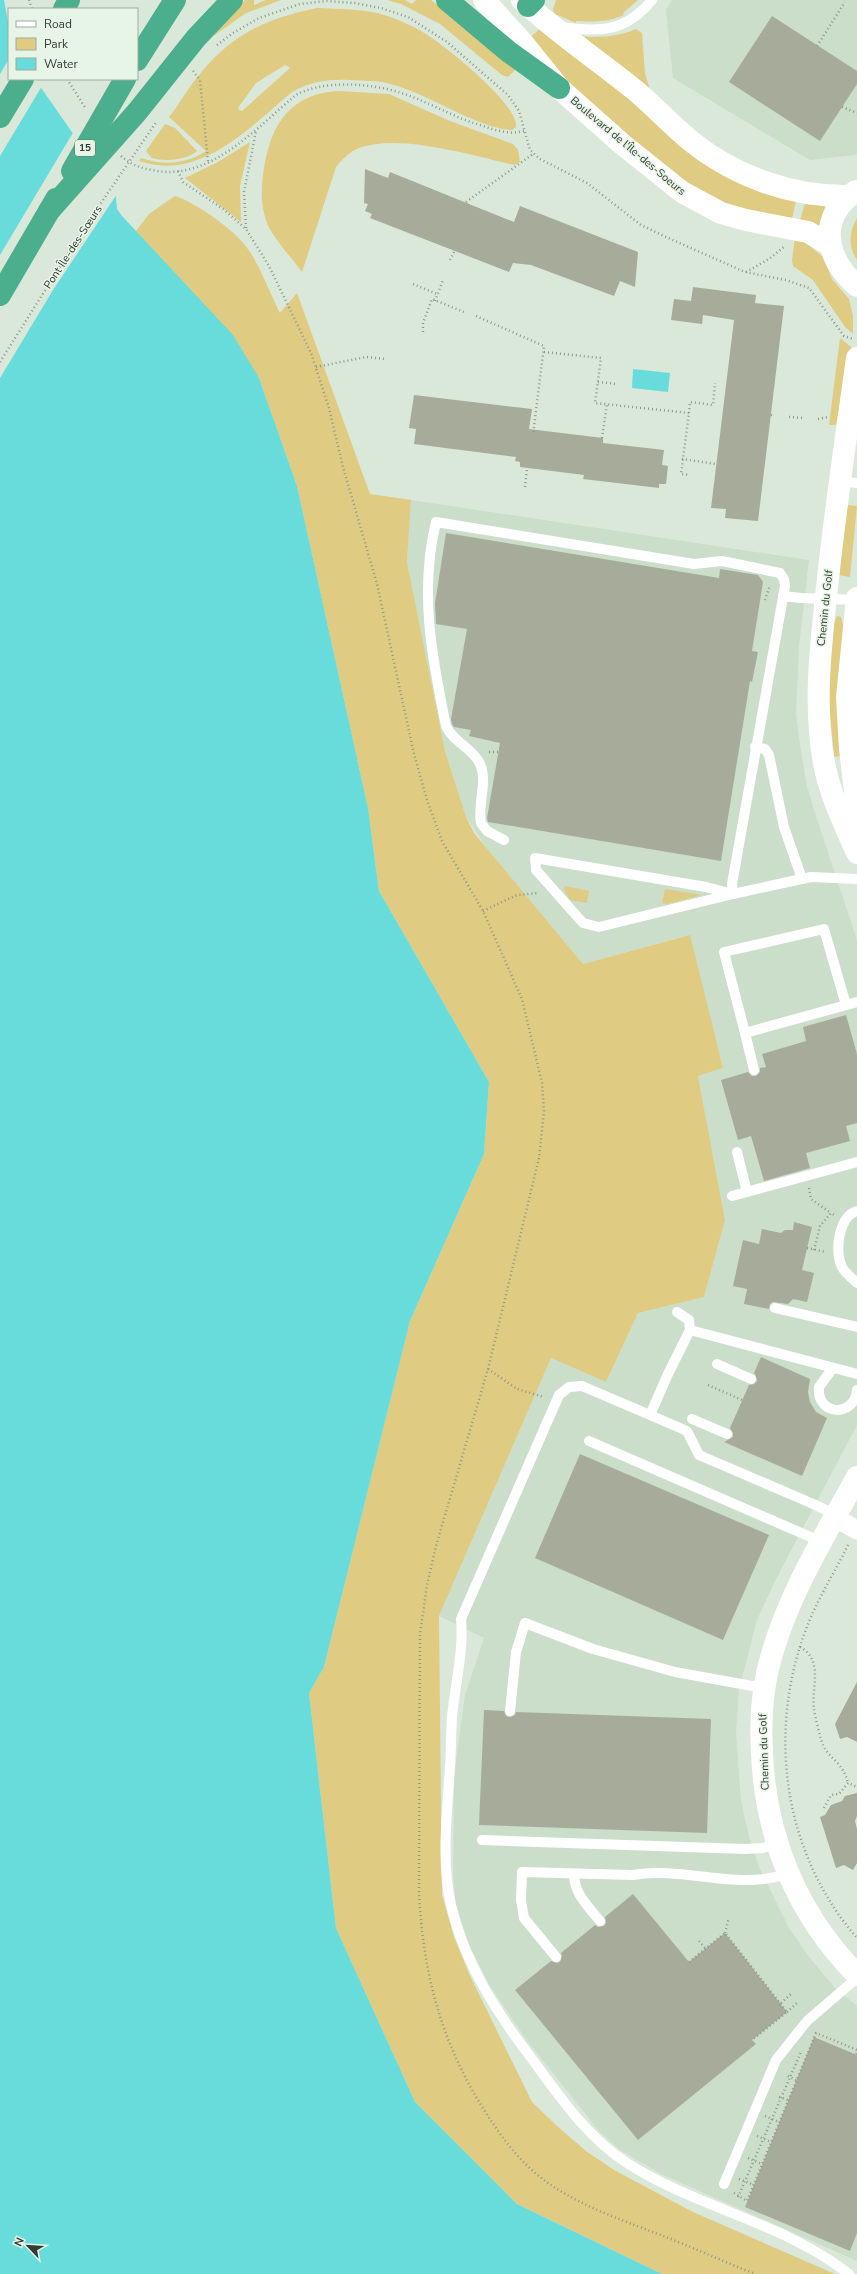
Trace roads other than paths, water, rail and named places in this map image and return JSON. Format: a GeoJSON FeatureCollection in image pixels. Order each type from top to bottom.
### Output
{"type":"FeatureCollection","features":[{"type":"Feature","properties":{"kind":"highway"},"geometry":{"type":"LineString","coordinates":[[138,58],[175,0]]}},
{"type":"Feature","properties":{"kind":"highway"},"geometry":{"type":"LineString","coordinates":[[50,211],[137,112],[196,38],[232,0]]}},
{"type":"Feature","properties":{"kind":"highway"},"geometry":{"type":"LineString","coordinates":[[447,0],[509,52],[559,88]]}},
{"type":"Feature","properties":{"kind":"highway"},"geometry":{"type":"LineString","coordinates":[[0,117],[21,80]]}},
{"type":"Feature","properties":{"kind":"highway","name":"15"},"geometry":{"type":"LineString","coordinates":[[0,295],[50,211],[123,82]]}},
{"type":"Feature","properties":{"kind":"street","name":"Boulevard de l'Île-des-Soeurs"},"geometry":{"type":"LineString","coordinates":[[484,0],[522,42],[559,88],[656,173],[697,202],[733,217],[808,232],[830,245]]}},
{"type":"Feature","properties":{"kind":"street"},"geometry":{"type":"LineString","coordinates":[[528,2],[552,26],[636,91],[690,140],[720,161],[750,176],[785,188],[817,194],[853,193]]}},
{"type":"Feature","properties":{"kind":"street"},"geometry":{"type":"LineString","coordinates":[[853,193],[838,207],[830,223],[828,232],[830,245],[854,287]]}},
{"type":"Feature","properties":{"kind":"street","name":"Chemin du Golf"},"geometry":{"type":"LineString","coordinates":[[854,348],[849,482],[826,597],[818,689],[821,738],[832,794],[857,853]]}},
{"type":"Feature","properties":{"kind":"street","name":"Chemin du Golf"},"geometry":{"type":"LineString","coordinates":[[857,599],[848,685],[853,749],[857,853]]}},
{"type":"Feature","properties":{"kind":"street","name":"Chemin du Golf"},"geometry":{"type":"LineString","coordinates":[[857,1477],[785,1616],[771,1655],[764,1688],[761,1723],[762,1771],[768,1814],[776,1844],[788,1874],[804,1906],[824,1936],[857,1975]]}},
{"type":"Feature","properties":{"kind":"street"},"geometry":{"type":"LineString","coordinates":[[835,1518],[853,1535]]}},
{"type":"Feature","properties":{"kind":"lane"},"geometry":{"type":"LineString","coordinates":[[552,26],[585,30],[614,28],[635,18],[652,0]]}},
{"type":"Feature","properties":{"kind":"lane"},"geometry":{"type":"LineString","coordinates":[[504,840],[487,832],[481,823],[483,778],[480,763],[471,752],[452,736],[446,726],[427,606],[427,569],[436,522],[694,564],[722,561],[772,570],[780,574],[784,580],[783,596],[755,747],[732,884],[733,894]]}},
{"type":"Feature","properties":{"kind":"lane"},"geometry":{"type":"LineString","coordinates":[[783,596],[805,600],[826,597],[857,599]]}},
{"type":"Feature","properties":{"kind":"lane"},"geometry":{"type":"LineString","coordinates":[[755,747],[765,749],[769,755],[779,808],[802,879]]}},
{"type":"Feature","properties":{"kind":"lane"},"geometry":{"type":"LineString","coordinates":[[733,894],[706,887],[535,858],[536,870],[583,923],[599,927],[733,894],[802,879],[816,877],[857,879]]}},
{"type":"Feature","properties":{"kind":"lane"},"geometry":{"type":"LineString","coordinates":[[754,1070],[724,952],[824,929],[846,1005]]}},
{"type":"Feature","properties":{"kind":"lane"},"geometry":{"type":"LineString","coordinates":[[745,1033],[857,1002]]}},
{"type":"Feature","properties":{"kind":"lane"},"geometry":{"type":"LineString","coordinates":[[737,1152],[747,1192]]}},
{"type":"Feature","properties":{"kind":"lane"},"geometry":{"type":"LineString","coordinates":[[732,1196],[857,1162]]}},
{"type":"Feature","properties":{"kind":"lane"},"geometry":{"type":"LineString","coordinates":[[857,1211],[848,1215],[842,1223],[839,1258],[844,1271],[857,1283]]}},
{"type":"Feature","properties":{"kind":"lane"},"geometry":{"type":"LineString","coordinates":[[775,1308],[857,1326]]}},
{"type":"Feature","properties":{"kind":"lane"},"geometry":{"type":"LineString","coordinates":[[650,1415],[690,1330],[689,1320],[677,1312]]}},
{"type":"Feature","properties":{"kind":"lane"},"geometry":{"type":"LineString","coordinates":[[690,1330],[857,1374]]}},
{"type":"Feature","properties":{"kind":"lane"},"geometry":{"type":"LineString","coordinates":[[717,1364],[751,1379]]}},
{"type":"Feature","properties":{"kind":"lane"},"geometry":{"type":"LineString","coordinates":[[833,1368],[819,1387],[820,1398],[826,1406],[835,1410],[849,1407],[854,1402],[857,1390]]}},
{"type":"Feature","properties":{"kind":"lane"},"geometry":{"type":"LineString","coordinates":[[835,1518],[826,1510],[699,1455],[687,1431],[582,1386],[573,1386],[565,1389],[556,1400],[462,1619],[461,1641],[452,1718],[447,1811],[448,1891],[458,1929],[476,1973],[494,2007],[582,2126],[603,2145],[645,2173],[795,2241],[837,2264],[849,2274]]}},
{"type":"Feature","properties":{"kind":"lane"},"geometry":{"type":"LineString","coordinates":[[692,1419],[727,1434]]}},
{"type":"Feature","properties":{"kind":"lane"},"geometry":{"type":"LineString","coordinates":[[589,1441],[822,1542]]}},
{"type":"Feature","properties":{"kind":"lane"},"geometry":{"type":"LineString","coordinates":[[510,1711],[516,1652],[525,1623],[593,1649],[675,1672],[764,1688]]}},
{"type":"Feature","properties":{"kind":"lane"},"geometry":{"type":"LineString","coordinates":[[482,1840],[745,1849],[763,1848],[776,1844]]}},
{"type":"Feature","properties":{"kind":"lane"},"geometry":{"type":"LineString","coordinates":[[556,1957],[524,1918],[521,1900],[522,1872],[633,1875],[646,1873],[687,1875],[702,1878],[758,1880],[788,1874]]}},
{"type":"Feature","properties":{"kind":"lane"},"geometry":{"type":"LineString","coordinates":[[574,1874],[574,1883],[579,1895],[600,1921]]}},
{"type":"Feature","properties":{"kind":"lane"},"geometry":{"type":"LineString","coordinates":[[724,2184],[776,2060],[807,2021],[857,1978]]}},
{"type":"Feature","properties":{"kind":"water"},"geometry":{"type":"Polygon","coordinates":[[[0,0],[4,0],[8,22],[8,80],[36,80],[108,184],[116,197],[117,209],[122,216],[233,335],[259,378],[297,486],[368,808],[379,891],[489,1082],[484,1154],[410,1321],[324,1667],[309,1693],[336,1928],[415,2102],[517,2204],[662,2274],[0,2274],[0,0]]]}},
{"type":"Feature","properties":{"kind":"water"},"geometry":{"type":"Polygon","coordinates":[[[633,369],[670,373],[668,392],[632,388],[633,369]]]}}]}
